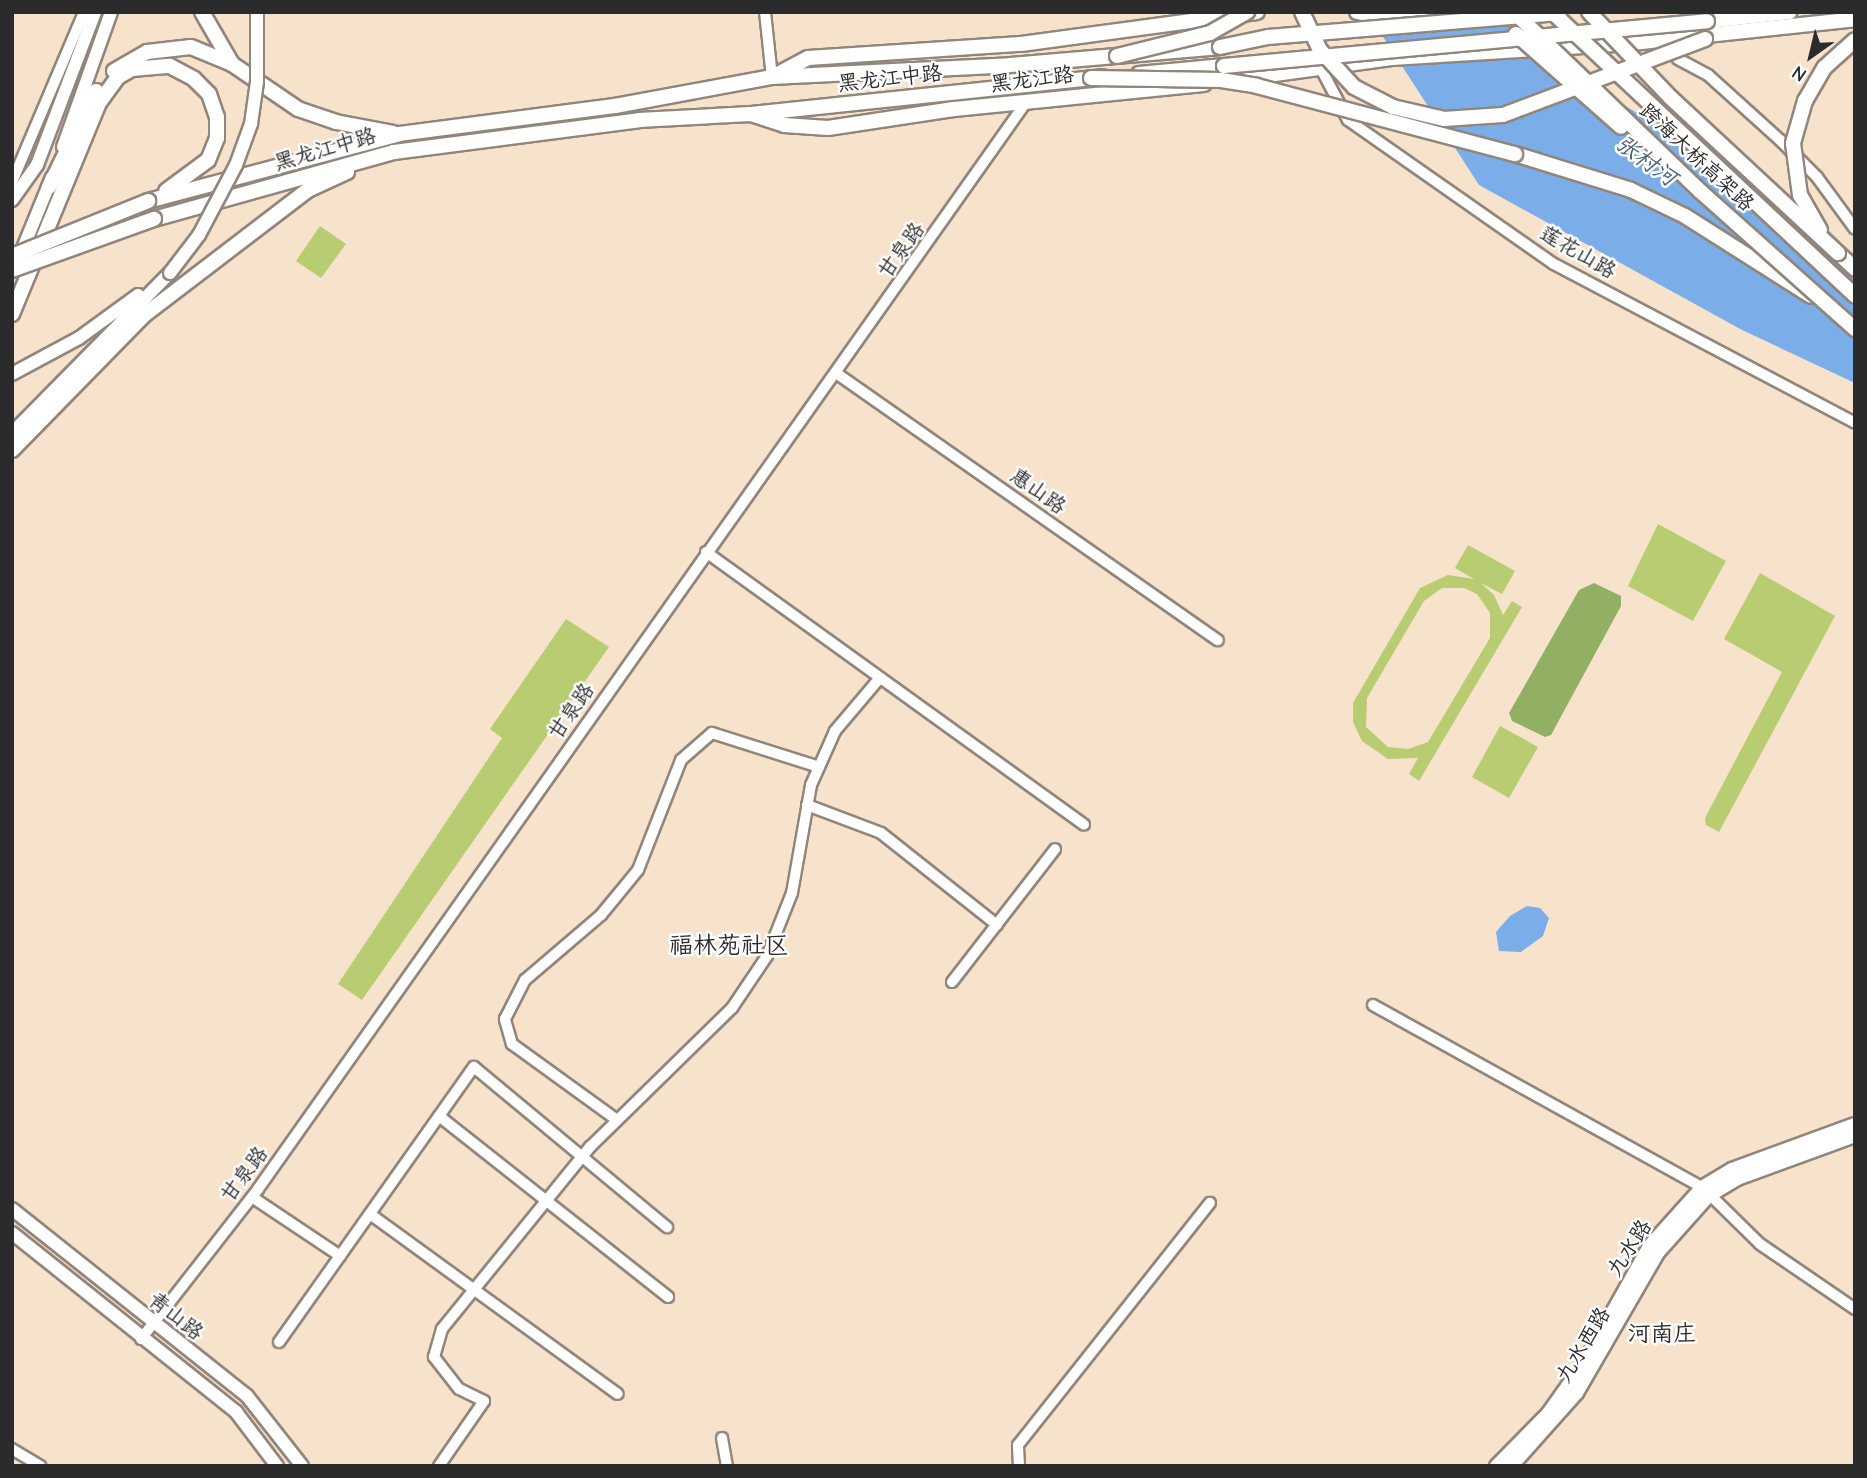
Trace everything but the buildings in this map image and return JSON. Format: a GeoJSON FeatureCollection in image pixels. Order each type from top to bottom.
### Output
{"type":"FeatureCollection","features":[{"type":"Feature","properties":{"kind":"highway"},"geometry":{"type":"LineString","coordinates":[[202,12],[232,64]]}},
{"type":"Feature","properties":{"kind":"highway"},"geometry":{"type":"LineString","coordinates":[[1117,56],[1210,33],[1247,12]]}},
{"type":"Feature","properties":{"kind":"highway","name":"黑龙江中路"},"geometry":{"type":"LineString","coordinates":[[772,77],[808,58],[1021,44],[1257,12]]}},
{"type":"Feature","properties":{"kind":"highway"},"geometry":{"type":"LineString","coordinates":[[1302,12],[1320,50],[1354,87],[1393,107],[1464,119],[1503,114],[1560,97],[1705,39],[1855,25]]}},
{"type":"Feature","properties":{"kind":"highway"},"geometry":{"type":"LineString","coordinates":[[1357,12],[1378,16],[1431,12]]}},
{"type":"Feature","properties":{"kind":"highway"},"geometry":{"type":"LineString","coordinates":[[1491,12],[1700,191]]}},
{"type":"Feature","properties":{"kind":"highway","name":"跨海大桥高架路"},"geometry":{"type":"LineString","coordinates":[[1514,12],[1700,191],[1855,329]]}},
{"type":"Feature","properties":{"kind":"highway","name":"跨海大桥高架路"},"geometry":{"type":"LineString","coordinates":[[1552,12],[1855,296]]}},
{"type":"Feature","properties":{"kind":"highway","name":"黑龙江中路"},"geometry":{"type":"LineString","coordinates":[[12,256],[148,201],[399,134],[615,106],[772,77],[1000,66],[1220,47],[1268,37],[1564,12]]}},
{"type":"Feature","properties":{"kind":"highway"},"geometry":{"type":"LineString","coordinates":[[1589,12],[1671,98],[1855,269]]}},
{"type":"Feature","properties":{"kind":"highway","name":"黑龙江中路"},"geometry":{"type":"LineString","coordinates":[[12,272],[154,219],[394,152],[639,120],[751,114],[1091,78],[1790,12]]}},
{"type":"Feature","properties":{"kind":"highway"},"geometry":{"type":"LineString","coordinates":[[1320,67],[1392,58],[1632,43],[1855,19]]}},
{"type":"Feature","properties":{"kind":"highway"},"geometry":{"type":"LineString","coordinates":[[1838,253],[1800,195],[1793,142],[1812,90],[1825,67],[1855,40]]}},
{"type":"Feature","properties":{"kind":"highway"},"geometry":{"type":"LineString","coordinates":[[48,187],[91,97],[131,59],[147,52],[191,47],[232,64],[298,109],[335,122],[399,134]]}},
{"type":"Feature","properties":{"kind":"highway"},"geometry":{"type":"LineString","coordinates":[[12,314],[109,87],[132,69],[170,66],[194,79],[209,94],[218,117],[217,138],[208,160],[192,175],[148,201]]}},
{"type":"Feature","properties":{"kind":"highway","name":"黑龙江路"},"geometry":{"type":"LineString","coordinates":[[751,114],[784,125],[828,128],[1027,101],[1186,87],[1320,67]]}},
{"type":"Feature","properties":{"kind":"highway"},"geometry":{"type":"LineString","coordinates":[[1091,78],[1257,86],[1569,169],[1631,190],[1685,216],[1841,316]]}},
{"type":"Feature","properties":{"kind":"highway"},"geometry":{"type":"LineString","coordinates":[[12,450],[143,316],[229,248],[308,190],[394,152]]}},
{"type":"Feature","properties":{"kind":"main road"},"geometry":{"type":"LineString","coordinates":[[12,200],[37,165],[95,12]]}},
{"type":"Feature","properties":{"kind":"main road"},"geometry":{"type":"LineString","coordinates":[[12,272],[48,187],[111,12]]}},
{"type":"Feature","properties":{"kind":"main road"},"geometry":{"type":"LineString","coordinates":[[12,433],[170,273],[199,234],[236,165],[251,124],[257,82],[257,12]]}},
{"type":"Feature","properties":{"kind":"main road"},"geometry":{"type":"LineString","coordinates":[[12,374],[79,338],[170,273]]}},
{"type":"Feature","properties":{"kind":"main road","name":"九水路"},"geometry":{"type":"LineString","coordinates":[[1496,1466],[1555,1404],[1585,1361],[1649,1246],[1705,1192],[1732,1168],[1855,1124]]}},
{"type":"Feature","properties":{"kind":"main road","name":"九水西路"},"geometry":{"type":"LineString","coordinates":[[1512,1466],[1577,1393],[1658,1252],[1705,1192],[1855,1136]]}},
{"type":"Feature","properties":{"kind":"main road","name":"青山路"},"geometry":{"type":"LineString","coordinates":[[12,1209],[247,1396],[302,1466]]}},
{"type":"Feature","properties":{"kind":"main road","name":"青山路"},"geometry":{"type":"LineString","coordinates":[[12,1233],[141,1339],[236,1412],[277,1466]]}},
{"type":"Feature","properties":{"kind":"street"},"geometry":{"type":"LineString","coordinates":[[12,182],[84,12]]}},
{"type":"Feature","properties":{"kind":"street"},"geometry":{"type":"LineString","coordinates":[[765,12],[772,77]]}},
{"type":"Feature","properties":{"kind":"street","name":"莲花山路"},"geometry":{"type":"LineString","coordinates":[[1310,12],[1320,67],[1348,120],[1554,264],[1855,423]]}},
{"type":"Feature","properties":{"kind":"street"},"geometry":{"type":"LineString","coordinates":[[1657,39],[1670,43],[1678,59],[1708,75],[1780,140],[1817,177],[1855,229]]}},
{"type":"Feature","properties":{"kind":"street","name":"甘泉路"},"geometry":{"type":"LineString","coordinates":[[141,1339],[252,1197],[1027,101]]}},
{"type":"Feature","properties":{"kind":"street","name":"惠山路"},"geometry":{"type":"LineString","coordinates":[[836,373],[1218,640]]}},
{"type":"Feature","properties":{"kind":"street"},"geometry":{"type":"LineString","coordinates":[[706,552],[1084,825]]}},
{"type":"Feature","properties":{"kind":"street"},"geometry":{"type":"LineString","coordinates":[[439,1466],[484,1401],[459,1389],[434,1357],[442,1329],[476,1292],[582,1156],[732,1008],[766,957],[792,893],[807,805],[819,767],[835,731],[879,679]]}},
{"type":"Feature","properties":{"kind":"street"},"geometry":{"type":"LineString","coordinates":[[617,1120],[512,1044],[505,1019],[525,980],[601,915],[638,870],[681,760],[712,733],[819,767]]}},
{"type":"Feature","properties":{"kind":"street"},"geometry":{"type":"LineString","coordinates":[[807,805],[881,834],[997,925]]}},
{"type":"Feature","properties":{"kind":"street"},"geometry":{"type":"LineString","coordinates":[[952,982],[1055,849]]}},
{"type":"Feature","properties":{"kind":"street"},"geometry":{"type":"LineString","coordinates":[[1373,1005],[1705,1192],[1760,1244],[1855,1309]]}},
{"type":"Feature","properties":{"kind":"street"},"geometry":{"type":"LineString","coordinates":[[279,1342],[474,1067],[667,1227]]}},
{"type":"Feature","properties":{"kind":"street"},"geometry":{"type":"LineString","coordinates":[[439,1116],[668,1297]]}},
{"type":"Feature","properties":{"kind":"street"},"geometry":{"type":"LineString","coordinates":[[252,1197],[340,1256]]}},
{"type":"Feature","properties":{"kind":"street"},"geometry":{"type":"LineString","coordinates":[[1019,1466],[1018,1445],[1210,1203]]}},
{"type":"Feature","properties":{"kind":"street"},"geometry":{"type":"LineString","coordinates":[[370,1214],[618,1394]]}},
{"type":"Feature","properties":{"kind":"street"},"geometry":{"type":"LineString","coordinates":[[722,1438],[727,1466]]}},
{"type":"Feature","properties":{"kind":"street"},"geometry":{"type":"LineString","coordinates":[[12,1449],[40,1466]]}},
{"type":"Feature","properties":{"kind":"green space"},"geometry":{"type":"Polygon","coordinates":[[[320,226],[346,244],[321,278],[296,261],[320,226]]]}},
{"type":"Feature","properties":{"kind":"green space"},"geometry":{"type":"Polygon","coordinates":[[[1658,524],[1726,561],[1693,621],[1628,586],[1658,524]]]}},
{"type":"Feature","properties":{"kind":"green space"},"geometry":{"type":"Polygon","coordinates":[[[1468,545],[1515,571],[1502,594],[1481,583],[1494,595],[1503,615],[1512,601],[1522,607],[1419,781],[1409,774],[1418,758],[1388,759],[1362,741],[1353,722],[1353,703],[1420,588],[1448,575],[1474,579],[1455,568],[1468,545]],[[1442,588],[1424,601],[1367,698],[1366,727],[1388,747],[1408,749],[1428,742],[1490,638],[1490,613],[1477,594],[1464,588],[1442,588]]]}},
{"type":"Feature","properties":{"kind":"green space"},"geometry":{"type":"Polygon","coordinates":[[[1760,573],[1835,616],[1719,832],[1706,825],[1705,818],[1782,672],[1724,639],[1760,573]]]}},
{"type":"Feature","properties":{"kind":"green space"},"geometry":{"type":"Polygon","coordinates":[[[1594,583],[1621,596],[1621,606],[1551,735],[1545,737],[1512,721],[1509,713],[1579,590],[1594,583]]]}},
{"type":"Feature","properties":{"kind":"green space"},"geometry":{"type":"Polygon","coordinates":[[[566,619],[609,647],[362,1000],[338,984],[502,738],[490,729],[566,619]]]}},
{"type":"Feature","properties":{"kind":"green space"},"geometry":{"type":"Polygon","coordinates":[[[1500,726],[1538,747],[1509,798],[1472,777],[1500,726]]]}},
{"type":"Feature","properties":{"kind":"water","name":"张村河"},"geometry":{"type":"Polygon","coordinates":[[[1367,12],[1492,12],[1557,64],[1828,230],[1855,257],[1855,383],[1742,330],[1479,185],[1367,12]]]}},
{"type":"Feature","properties":{"kind":"water"},"geometry":{"type":"Polygon","coordinates":[[[1527,906],[1540,908],[1549,918],[1543,936],[1521,952],[1499,951],[1496,932],[1510,916],[1527,906]]]}},
{"type":"Feature","properties":{"kind":"district","name":"福林苑社区"},"geometry":{"type":"Point","coordinates":[729,946]}},
{"type":"Feature","properties":{"kind":"district","name":"河南庄"},"geometry":{"type":"Point","coordinates":[1662,1334]}}]}
